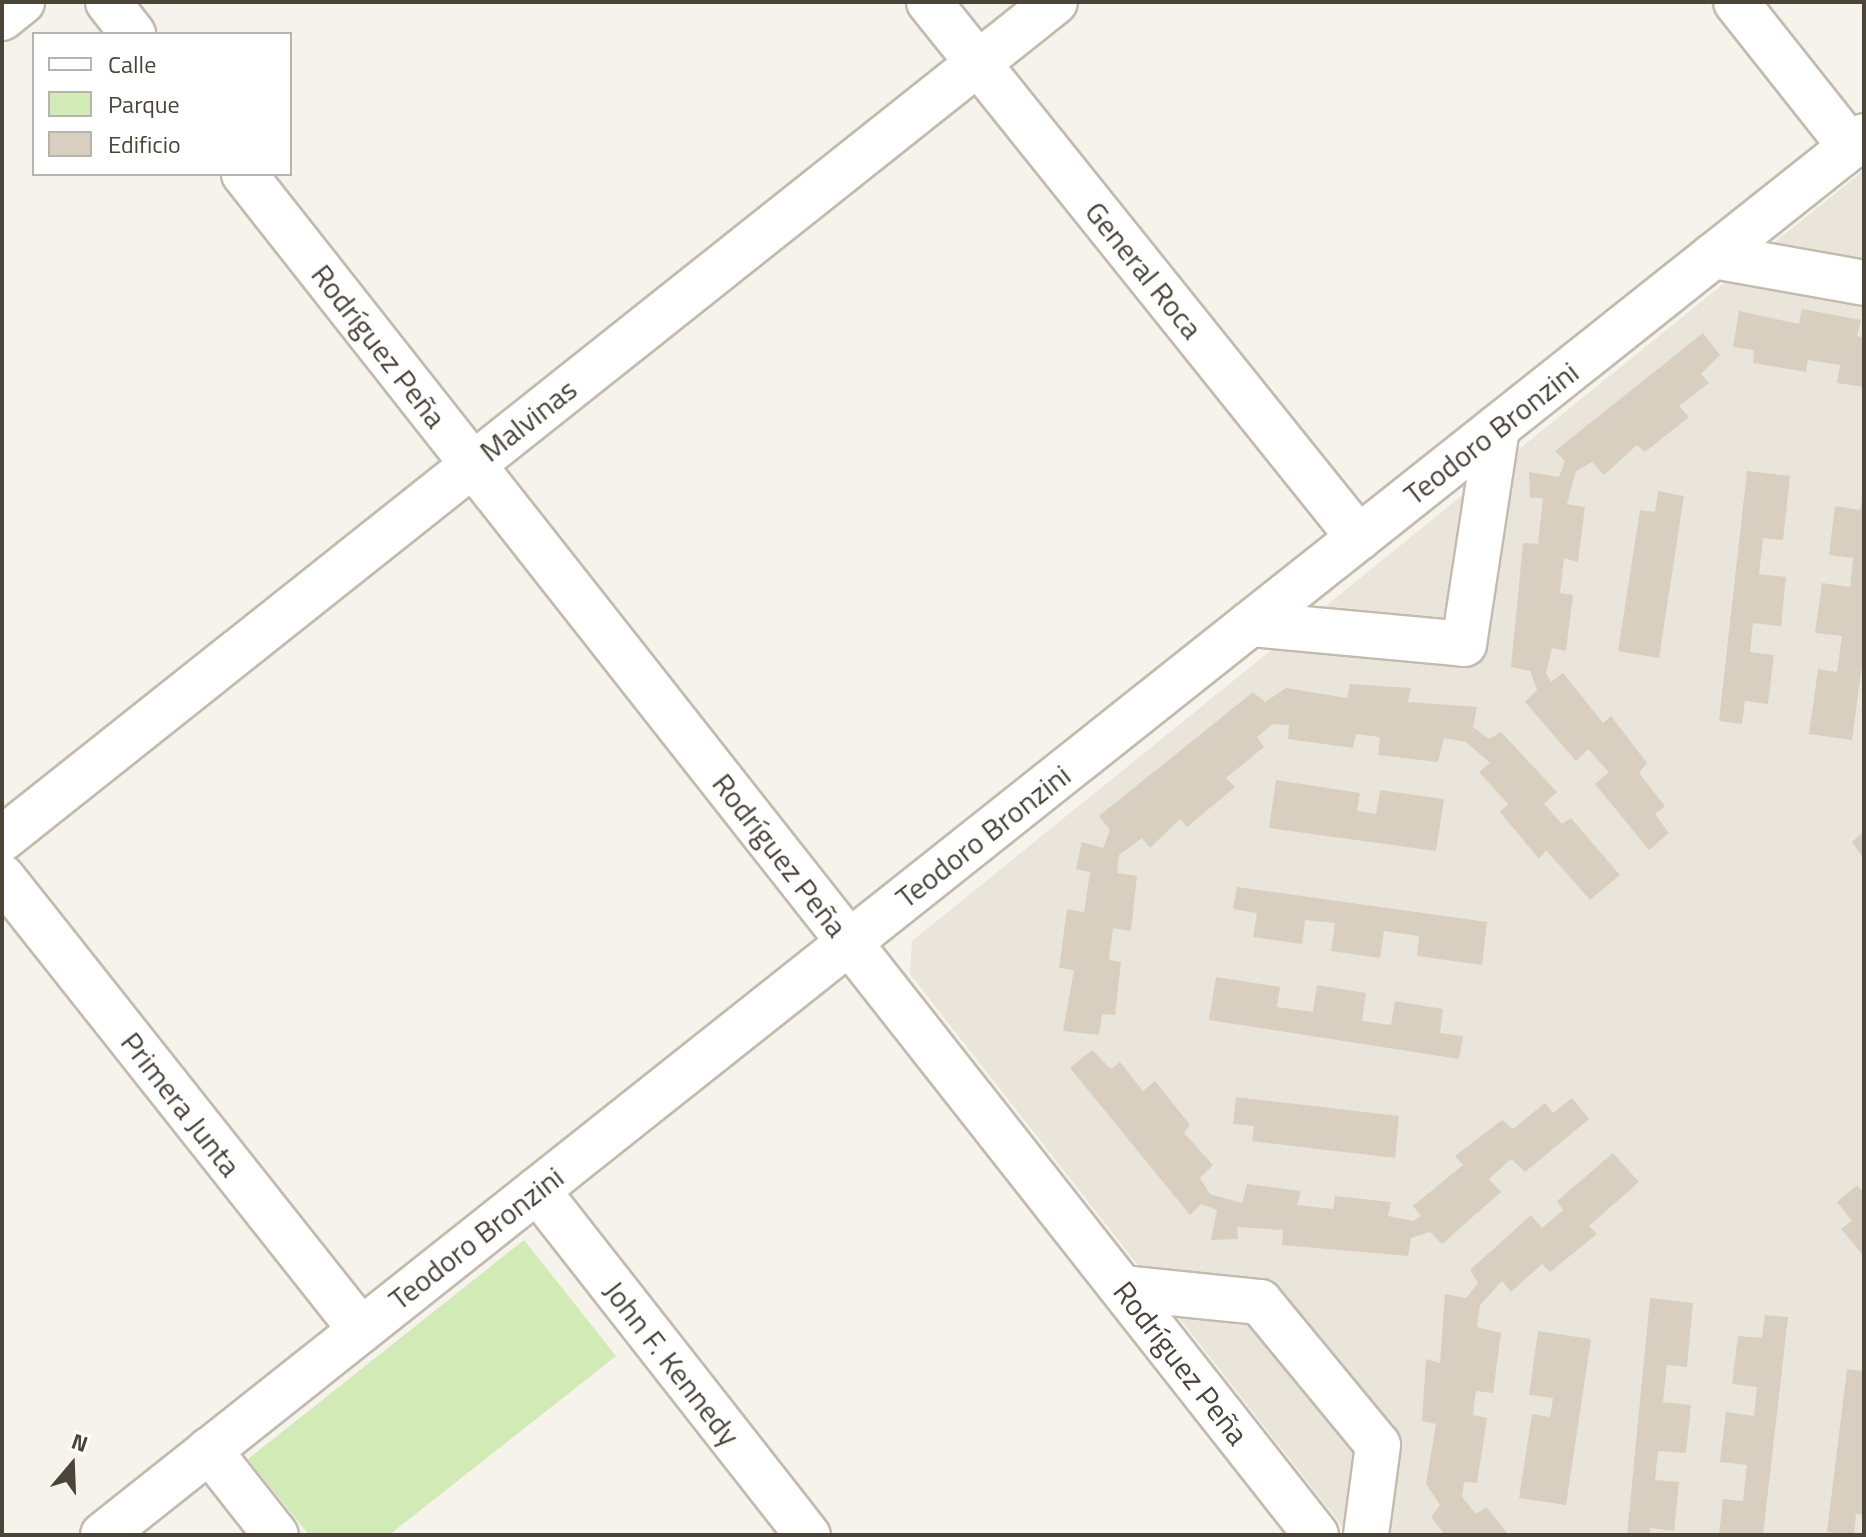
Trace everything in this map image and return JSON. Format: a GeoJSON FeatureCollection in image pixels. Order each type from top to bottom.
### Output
{"type":"FeatureCollection","features":[{"type":"Feature","properties":{"kind":"street"},"geometry":{"type":"LineString","coordinates":[[2,18],[22,2]]}},
{"type":"Feature","properties":{"kind":"street"},"geometry":{"type":"LineString","coordinates":[[108,2],[131,32]]}},
{"type":"Feature","properties":{"kind":"street","name":"General Roca"},"geometry":{"type":"LineString","coordinates":[[929,2],[1359,538]]}},
{"type":"Feature","properties":{"kind":"street","name":"Malvinas"},"geometry":{"type":"LineString","coordinates":[[2,839],[1055,2]]}},
{"type":"Feature","properties":{"kind":"street"},"geometry":{"type":"LineString","coordinates":[[1736,2],[1857,142]]}},
{"type":"Feature","properties":{"kind":"street","name":"Teodoro Bronzini"},"geometry":{"type":"LineString","coordinates":[[103,1535],[1857,142]]}},
{"type":"Feature","properties":{"kind":"street","name":"Rodríguez Peña"},"geometry":{"type":"LineString","coordinates":[[246,176],[1316,1535]]}},
{"type":"Feature","properties":{"kind":"street"},"geometry":{"type":"LineString","coordinates":[[1713,256],[1864,283]]}},
{"type":"Feature","properties":{"kind":"street"},"geometry":{"type":"LineString","coordinates":[[1250,624],[1464,644],[1497,428]]}},
{"type":"Feature","properties":{"kind":"street","name":"Primera Junta"},"geometry":{"type":"LineString","coordinates":[[2,877],[361,1330]]}},
{"type":"Feature","properties":{"kind":"street","name":"John F. Kennedy"},"geometry":{"type":"LineString","coordinates":[[537,1190],[808,1535]]}},
{"type":"Feature","properties":{"kind":"street"},"geometry":{"type":"LineString","coordinates":[[1122,1288],[1260,1302],[1378,1445],[1366,1535]]}},
{"type":"Feature","properties":{"kind":"street"},"geometry":{"type":"LineString","coordinates":[[209,1450],[276,1535]]}},
{"type":"Feature","properties":{"kind":"shaded area"},"geometry":{"type":"Polygon","coordinates":[[[1864,170],[1864,1535],[1349,1535],[910,974],[912,941],[1864,170]]]}},
{"type":"Feature","properties":{"kind":"green space"},"geometry":{"type":"Polygon","coordinates":[[[524,1240],[616,1356],[389,1535],[309,1535],[248,1459],[524,1240]]]}},
{"type":"Feature","properties":{"kind":"building"},"geometry":{"type":"Polygon","coordinates":[[[1802,309],[1861,320],[1857,336],[1864,338],[1864,387],[1837,383],[1840,365],[1808,360],[1806,372],[1753,363],[1754,350],[1733,347],[1739,311],[1799,324],[1802,309]]]}},
{"type":"Feature","properties":{"kind":"building"},"geometry":{"type":"Polygon","coordinates":[[[1703,333],[1720,355],[1701,374],[1709,383],[1679,406],[1689,417],[1645,452],[1637,445],[1604,475],[1592,462],[1576,471],[1567,504],[1585,507],[1578,562],[1564,558],[1560,593],[1573,595],[1566,651],[1552,648],[1546,673],[1551,682],[1563,673],[1603,723],[1611,716],[1647,763],[1639,773],[1665,806],[1655,814],[1669,833],[1649,850],[1595,784],[1609,772],[1588,749],[1576,761],[1525,702],[1537,690],[1530,671],[1511,667],[1523,543],[1538,544],[1543,498],[1530,498],[1529,472],[1559,477],[1565,461],[1555,451],[1703,333]]]}},
{"type":"Feature","properties":{"kind":"building"},"geometry":{"type":"Polygon","coordinates":[[[1747,471],[1790,476],[1783,540],[1763,538],[1759,574],[1786,577],[1781,626],[1753,623],[1750,652],[1774,655],[1768,704],[1745,701],[1742,724],[1719,721],[1747,471]]]}},
{"type":"Feature","properties":{"kind":"building"},"geometry":{"type":"Polygon","coordinates":[[[1658,491],[1684,496],[1659,658],[1618,651],[1640,510],[1655,512],[1658,491]]]}},
{"type":"Feature","properties":{"kind":"building"},"geometry":{"type":"Polygon","coordinates":[[[1864,491],[1864,650],[1852,740],[1809,734],[1818,669],[1837,672],[1842,636],[1815,633],[1822,583],[1850,587],[1853,558],[1829,555],[1835,506],[1860,510],[1864,491]]]}},
{"type":"Feature","properties":{"kind":"building"},"geometry":{"type":"Polygon","coordinates":[[[1350,684],[1411,688],[1408,702],[1477,707],[1473,727],[1489,739],[1501,732],[1557,792],[1544,804],[1562,824],[1571,818],[1620,875],[1590,900],[1546,850],[1539,859],[1500,812],[1508,804],[1479,772],[1490,763],[1466,742],[1444,738],[1438,762],[1378,755],[1380,737],[1356,734],[1353,748],[1288,739],[1289,725],[1273,724],[1257,737],[1264,747],[1226,778],[1235,787],[1187,827],[1180,819],[1150,848],[1142,838],[1119,855],[1117,873],[1137,876],[1131,931],[1113,928],[1109,960],[1121,962],[1115,1015],[1102,1014],[1099,1035],[1063,1031],[1074,970],[1059,968],[1067,909],[1084,912],[1090,872],[1076,869],[1082,842],[1103,848],[1110,830],[1099,816],[1253,692],[1265,702],[1286,688],[1347,698],[1350,684]]]}},
{"type":"Feature","properties":{"kind":"building"},"geometry":{"type":"Polygon","coordinates":[[[1276,780],[1360,793],[1357,811],[1376,814],[1380,790],[1444,799],[1436,851],[1269,828],[1276,780]]]}},
{"type":"Feature","properties":{"kind":"building"},"geometry":{"type":"Polygon","coordinates":[[[1864,831],[1864,859],[1852,842],[1864,831]]]}},
{"type":"Feature","properties":{"kind":"building"},"geometry":{"type":"Polygon","coordinates":[[[1237,887],[1487,922],[1482,965],[1417,956],[1419,936],[1384,931],[1380,958],[1331,951],[1335,923],[1305,920],[1302,944],[1253,937],[1257,913],[1233,909],[1237,887]]]}},
{"type":"Feature","properties":{"kind":"building"},"geometry":{"type":"Polygon","coordinates":[[[1216,977],[1280,987],[1277,1007],[1313,1012],[1317,985],[1366,993],[1362,1021],[1391,1025],[1395,1001],[1443,1009],[1440,1033],[1463,1036],[1459,1059],[1209,1020],[1216,977]]]}},
{"type":"Feature","properties":{"kind":"building"},"geometry":{"type":"Polygon","coordinates":[[[1092,1050],[1111,1069],[1120,1062],[1143,1091],[1155,1081],[1190,1125],[1184,1133],[1213,1165],[1200,1178],[1210,1194],[1242,1203],[1247,1184],[1301,1191],[1297,1205],[1333,1209],[1335,1196],[1391,1202],[1388,1216],[1413,1221],[1421,1216],[1413,1206],[1463,1165],[1455,1156],[1502,1120],[1513,1129],[1545,1103],[1553,1113],[1572,1098],[1589,1119],[1525,1172],[1511,1159],[1489,1179],[1501,1192],[1442,1244],[1430,1232],[1411,1238],[1408,1256],[1282,1245],[1283,1230],[1237,1227],[1238,1239],[1211,1240],[1217,1210],[1201,1204],[1190,1215],[1070,1068],[1092,1050]]]}},
{"type":"Feature","properties":{"kind":"building"},"geometry":{"type":"Polygon","coordinates":[[[1236,1097],[1399,1116],[1395,1158],[1252,1141],[1254,1126],[1233,1124],[1236,1097]]]}},
{"type":"Feature","properties":{"kind":"building"},"geometry":{"type":"Polygon","coordinates":[[[1613,1153],[1639,1182],[1589,1226],[1597,1234],[1550,1272],[1542,1264],[1511,1292],[1502,1281],[1480,1305],[1477,1327],[1501,1333],[1493,1393],[1476,1391],[1473,1415],[1487,1418],[1477,1483],[1464,1482],[1462,1497],[1476,1514],[1486,1507],[1509,1535],[1445,1535],[1431,1517],[1440,1505],[1426,1484],[1436,1424],[1422,1421],[1426,1359],[1440,1363],[1445,1294],[1466,1298],[1478,1283],[1470,1270],[1531,1215],[1542,1228],[1563,1210],[1557,1201],[1613,1153]]]}},
{"type":"Feature","properties":{"kind":"building"},"geometry":{"type":"Polygon","coordinates":[[[1857,1185],[1864,1193],[1864,1256],[1841,1229],[1852,1221],[1837,1202],[1857,1185]]]}},
{"type":"Feature","properties":{"kind":"building"},"geometry":{"type":"Polygon","coordinates":[[[1650,1298],[1693,1303],[1687,1367],[1667,1365],[1663,1402],[1691,1405],[1686,1453],[1658,1451],[1655,1480],[1679,1482],[1674,1531],[1650,1528],[1650,1535],[1627,1535],[1650,1298]]]}},
{"type":"Feature","properties":{"kind":"building"},"geometry":{"type":"Polygon","coordinates":[[[1765,1315],[1788,1317],[1763,1535],[1719,1535],[1723,1499],[1743,1501],[1747,1465],[1720,1462],[1726,1412],[1754,1416],[1757,1387],[1732,1384],[1738,1336],[1762,1338],[1765,1315]]]}},
{"type":"Feature","properties":{"kind":"building"},"geometry":{"type":"Polygon","coordinates":[[[1538,1331],[1591,1339],[1566,1505],[1519,1498],[1532,1414],[1550,1417],[1553,1398],[1529,1395],[1538,1331]]]}},
{"type":"Feature","properties":{"kind":"building"},"geometry":{"type":"Polygon","coordinates":[[[1847,1369],[1864,1371],[1864,1515],[1856,1514],[1854,1535],[1827,1532],[1847,1369]]]}}]}
